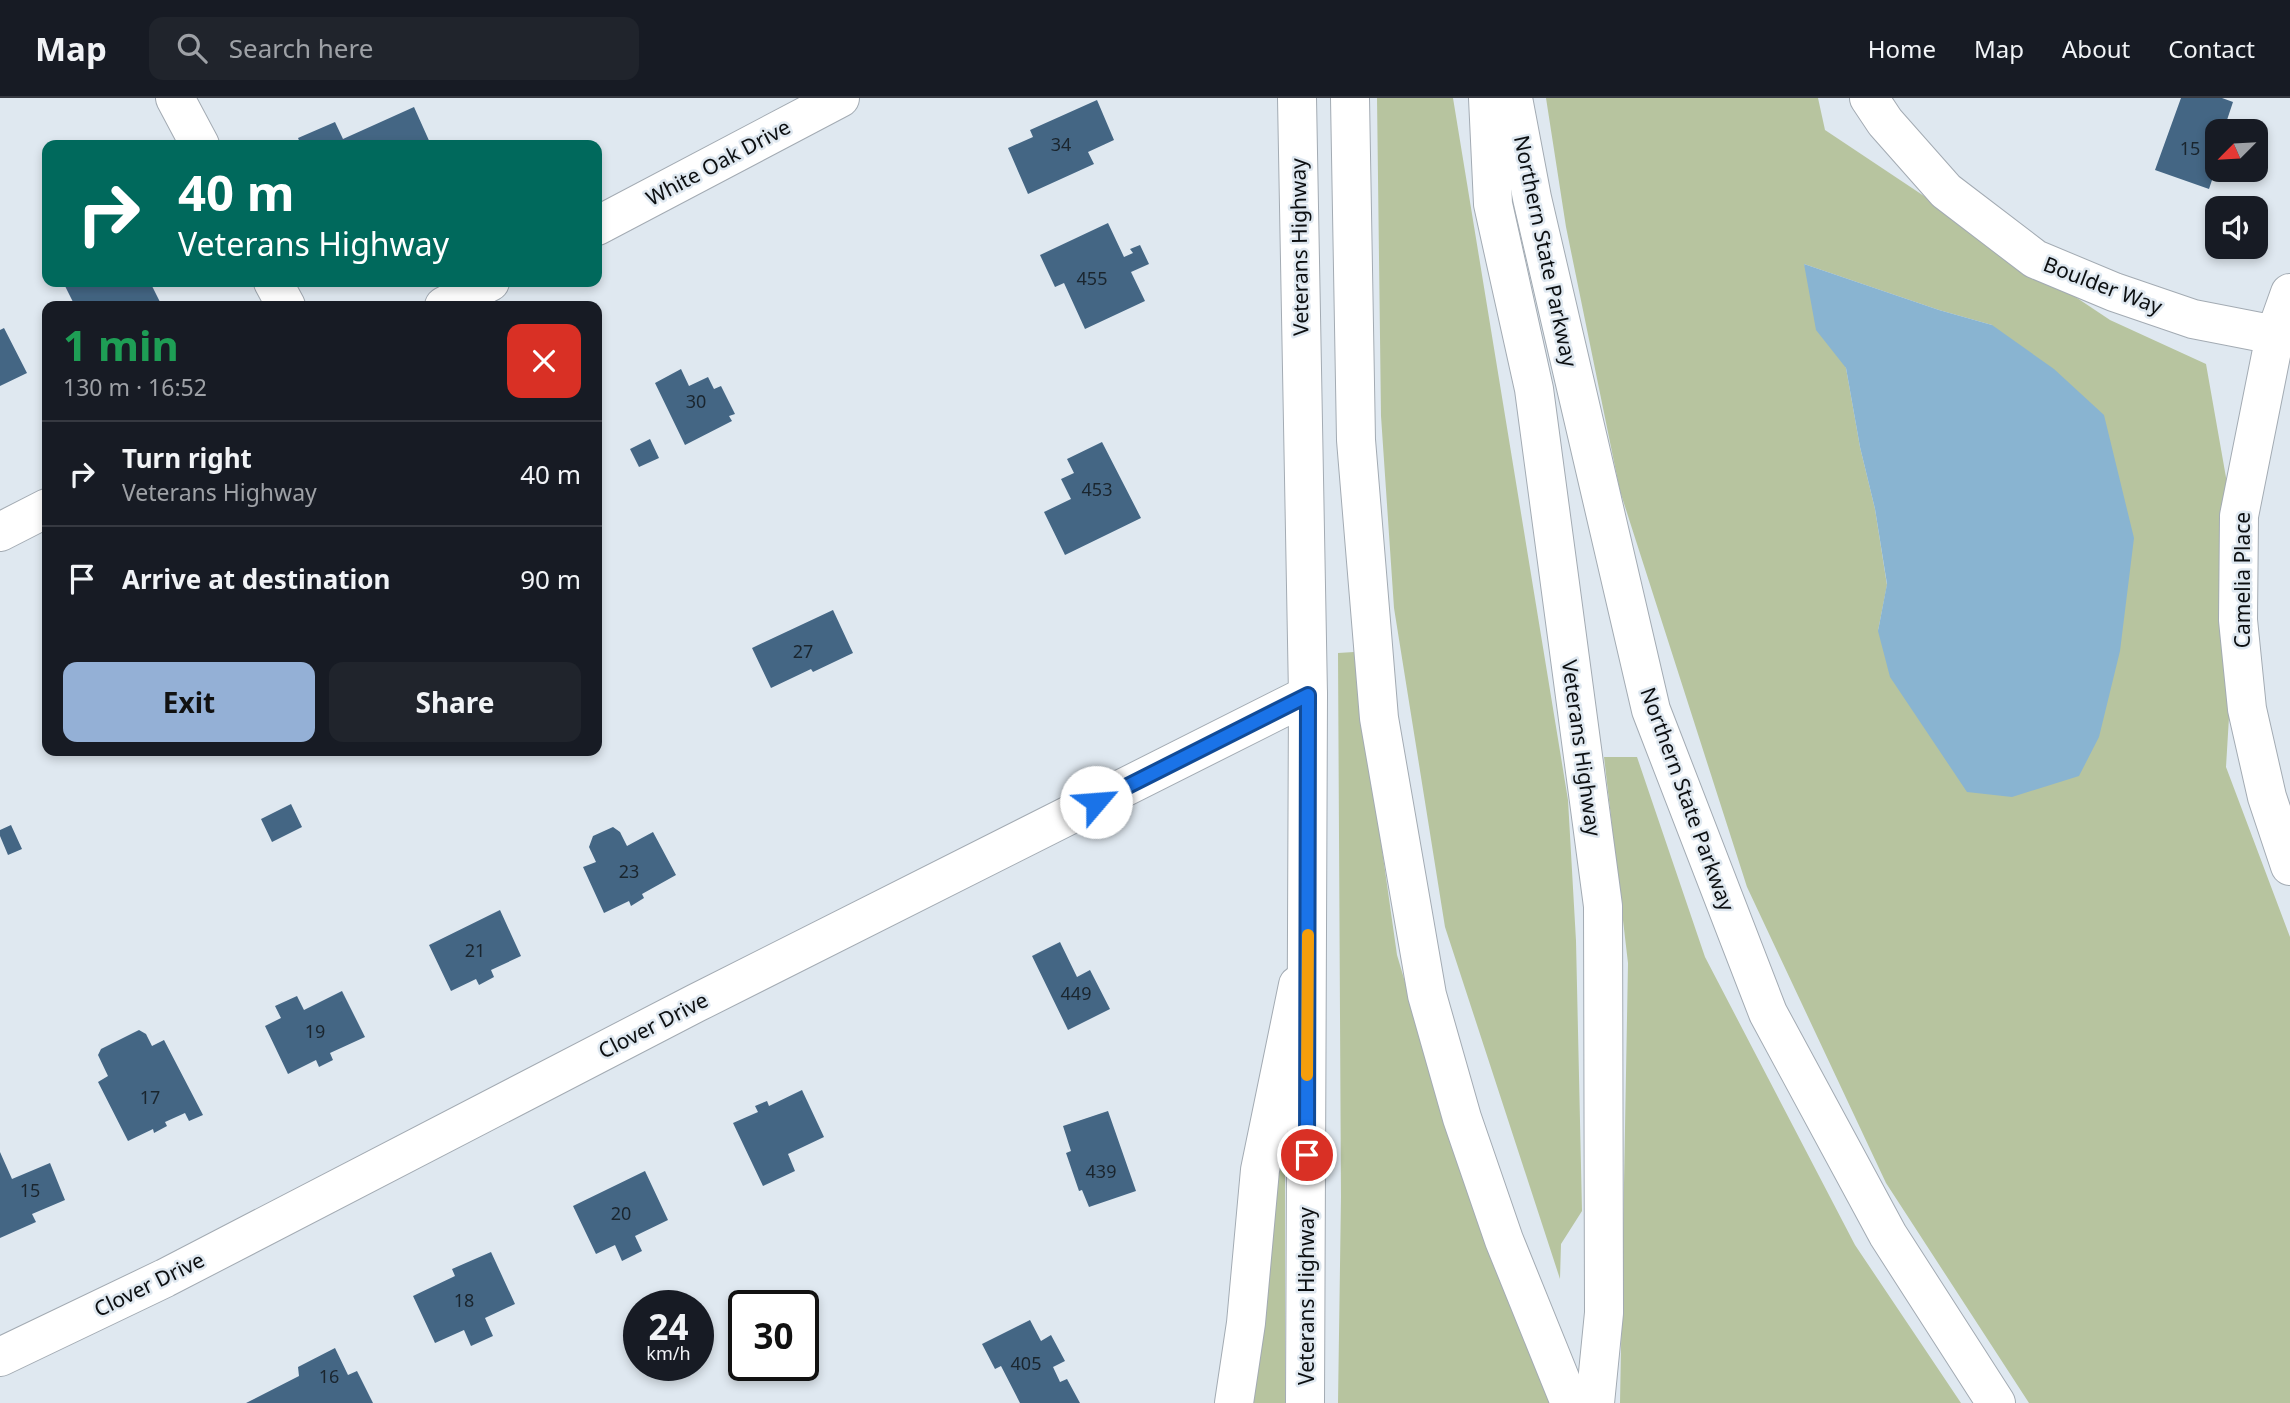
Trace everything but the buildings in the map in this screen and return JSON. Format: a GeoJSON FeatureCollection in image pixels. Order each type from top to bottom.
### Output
{"type":"FeatureCollection","features":[{"type":"Feature","properties":{"kind":"main road"},"geometry":{"type":"LineString","coordinates":[[175,98],[197,140]]}},
{"type":"Feature","properties":{"kind":"main road","name":"White Oak Drive"},"geometry":{"type":"LineString","coordinates":[[602,223],[840,98]]}},
{"type":"Feature","properties":{"kind":"main road","name":"Veterans Highway"},"geometry":{"type":"LineString","coordinates":[[1297,98],[1308,695],[1305,1403]]}},
{"type":"Feature","properties":{"kind":"main road"},"geometry":{"type":"LineString","coordinates":[[1350,98],[1356,440],[1379,718],[1427,995],[1462,1118],[1504,1240],[1570,1403]]}},
{"type":"Feature","properties":{"kind":"main road","name":"Veterans Highway"},"geometry":{"type":"LineString","coordinates":[[1488,98],[1493,204],[1534,389],[1603,906],[1604,1313],[1595,1403]]}},
{"type":"Feature","properties":{"kind":"main road","name":"Northern State Parkway"},"geometry":{"type":"LineString","coordinates":[[1513,98],[1532,198],[1651,710],[1768,1013],[1888,1236],[1996,1403]]}},
{"type":"Feature","properties":{"kind":"main road","name":"Boulder Way"},"geometry":{"type":"LineString","coordinates":[[1869,98],[1885,122],[1946,191],[2035,259],[2114,292],[2193,319],[2275,335]]}},
{"type":"Feature","properties":{"kind":"main road"},"geometry":{"type":"LineString","coordinates":[[454,301],[481,287]]}},
{"type":"Feature","properties":{"kind":"main road","name":"Camelia Place"},"geometry":{"type":"LineString","coordinates":[[2290,293],[2275,335],[2239,516],[2238,620],[2247,709],[2267,797],[2290,866]]}},
{"type":"Feature","properties":{"kind":"main road"},"geometry":{"type":"LineString","coordinates":[[0,532],[42,511]]}},
{"type":"Feature","properties":{"kind":"main road","name":"Clover Drive"},"geometry":{"type":"LineString","coordinates":[[0,1357],[165,1278],[696,1003],[1308,695]]}},
{"type":"Feature","properties":{"kind":"main road"},"geometry":{"type":"LineString","coordinates":[[1234,1403],[1246,1323],[1260,1170],[1308,934]]}},
{"type":"Feature","properties":{"kind":"green space"},"geometry":{"type":"Polygon","coordinates":[[[1377,98],[1453,98],[1568,800],[1576,941],[1582,1211],[1561,1244],[1560,1279],[1445,927],[1394,608],[1381,416],[1377,98]]]}},
{"type":"Feature","properties":{"kind":"green space"},"geometry":{"type":"Polygon","coordinates":[[[1546,98],[1818,98],[1825,130],[2110,320],[2206,364],[2239,551],[2226,767],[2290,937],[2290,1403],[2029,1403],[1886,1183],[1747,887],[1620,491],[1566,227],[1546,98]],[[1804,264],[1846,368],[1860,447],[1875,509],[1887,585],[1878,631],[1992,325],[1804,264]]]}},
{"type":"Feature","properties":{"kind":"green space"},"geometry":{"type":"Polygon","coordinates":[[[1354,652],[1397,955],[1458,1161],[1551,1403],[1338,1403],[1341,1197],[1338,653],[1354,652]]]}},
{"type":"Feature","properties":{"kind":"green space"},"geometry":{"type":"Polygon","coordinates":[[[1604,757],[1637,757],[1705,957],[1855,1245],[1961,1403],[1620,1403],[1628,963],[1604,757]]]}},
{"type":"Feature","properties":{"kind":"green space"},"geometry":{"type":"Polygon","coordinates":[[[1276,1169],[1285,1171],[1285,1403],[1247,1403],[1276,1169]]]}},
{"type":"Feature","properties":{"kind":"water"},"geometry":{"type":"Polygon","coordinates":[[[1804,264],[1992,325],[2054,369],[2104,415],[2134,538],[2120,651],[2099,737],[2079,776],[2012,797],[1967,792],[1890,677],[1878,631],[1887,584],[1875,509],[1860,447],[1846,368],[1816,330],[1804,264]]]}},
{"type":"Feature","properties":{"kind":"slow traffic"},"geometry":{"type":"LineString","coordinates":[[1307,1075],[1308,935]]}},
{"type":"Feature","properties":{"kind":"route"},"geometry":{"type":"LineString","coordinates":[[1096,802],[1308,695],[1307,1155]]}}]}
